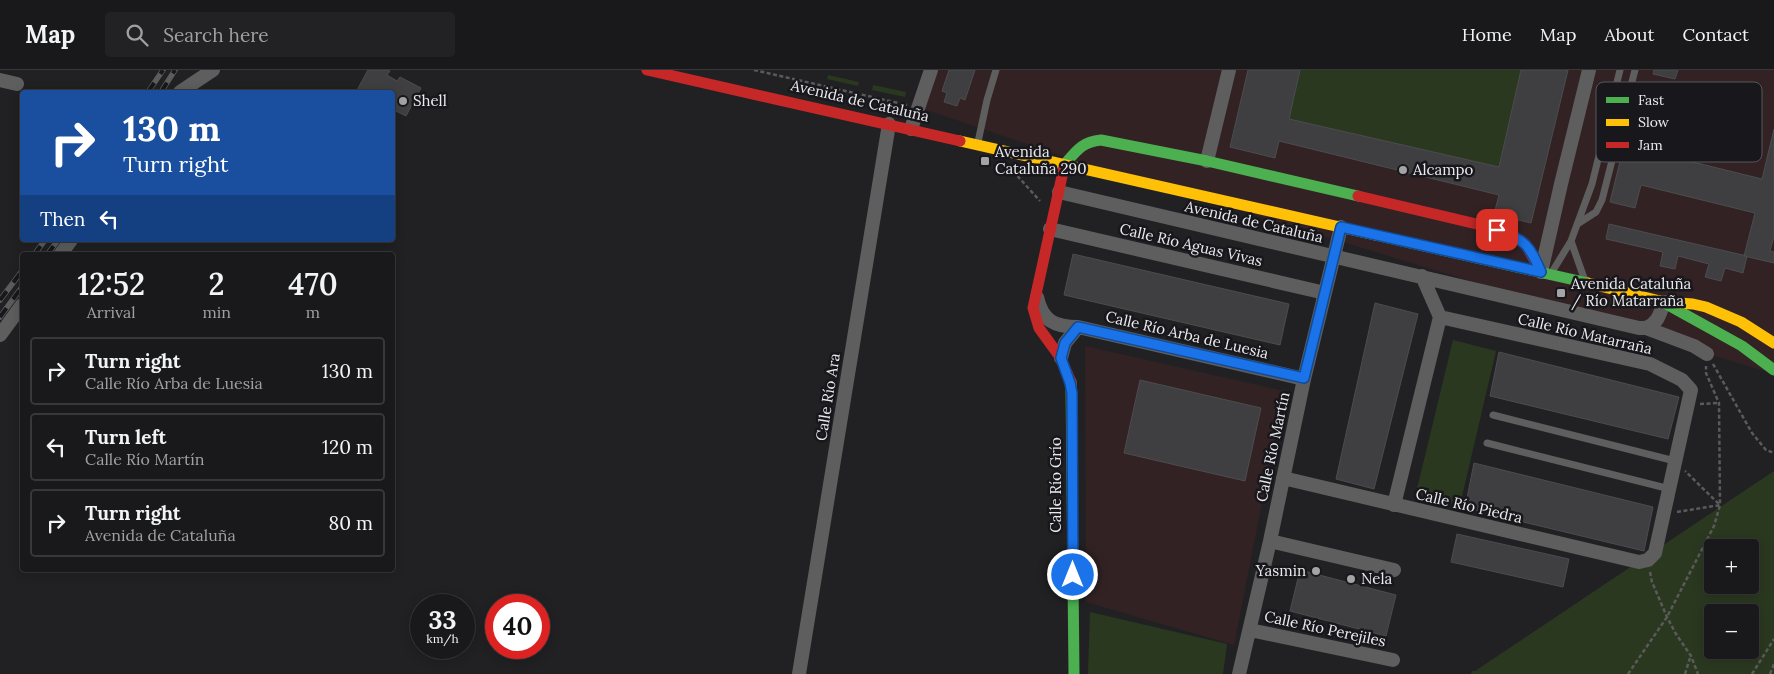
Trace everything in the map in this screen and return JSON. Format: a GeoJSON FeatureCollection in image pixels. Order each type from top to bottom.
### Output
{"type":"FeatureCollection","features":[{"type":"Feature","properties":{"kind":"main road","name":"Avenida de Cataluña"},"geometry":{"type":"LineString","coordinates":[[647,70],[664,72],[1546,273],[1664,302],[1693,304],[1716,311],[1741,322],[1774,342]]}},
{"type":"Feature","properties":{"kind":"main road"},"geometry":{"type":"LineString","coordinates":[[1065,164],[1081,146],[1090,141],[1101,140],[1208,161],[1485,226],[1522,240],[1546,273]]}},
{"type":"Feature","properties":{"kind":"main road","name":"Calle Río Grío"},"geometry":{"type":"LineString","coordinates":[[1065,164],[1033,313],[1042,334],[1057,354],[1070,383],[1072,393],[1074,674]]}},
{"type":"Feature","properties":{"kind":"main road","name":"Avenida de Cataluña"},"geometry":{"type":"LineString","coordinates":[[1664,302],[1742,346],[1774,370]]}},
{"type":"Feature","properties":{"kind":"street"},"geometry":{"type":"LineString","coordinates":[[183,90],[213,70]]}},
{"type":"Feature","properties":{"kind":"street"},"geometry":{"type":"LineString","coordinates":[[911,129],[931,70]]}},
{"type":"Feature","properties":{"kind":"street"},"geometry":{"type":"LineString","coordinates":[[1208,161],[1229,70]]}},
{"type":"Feature","properties":{"kind":"street"},"geometry":{"type":"LineString","coordinates":[[1546,273],[1561,184],[1589,70]]}},
{"type":"Feature","properties":{"kind":"street"},"geometry":{"type":"LineString","coordinates":[[0,80],[17,84]]}},
{"type":"Feature","properties":{"kind":"street","name":"Calle Río Ara"},"geometry":{"type":"LineString","coordinates":[[799,674],[889,124]]}},
{"type":"Feature","properties":{"kind":"street","name":"Avenida de Cataluña"},"geometry":{"type":"LineString","coordinates":[[1059,192],[1639,328],[1646,328],[1694,346],[1707,354]]}},
{"type":"Feature","properties":{"kind":"street","name":"Calle Río Martín"},"geometry":{"type":"LineString","coordinates":[[1239,674],[1270,541],[1304,378],[1341,227]]}},
{"type":"Feature","properties":{"kind":"street","name":"Calle Río Aguas Vivas"},"geometry":{"type":"LineString","coordinates":[[1050,229],[1325,293]]}},
{"type":"Feature","properties":{"kind":"street"},"geometry":{"type":"LineString","coordinates":[[1394,505],[1440,317],[1422,276]]}},
{"type":"Feature","properties":{"kind":"street"},"geometry":{"type":"LineString","coordinates":[[1036,293],[1039,306],[1045,316],[1054,324],[1063,327],[1054,342],[1057,354]]}},
{"type":"Feature","properties":{"kind":"street"},"geometry":{"type":"LineString","coordinates":[[1646,328],[1652,326],[1657,321],[1664,302]]}},
{"type":"Feature","properties":{"kind":"street"},"geometry":{"type":"LineString","coordinates":[[0,335],[20,308]]}},
{"type":"Feature","properties":{"kind":"street","name":"Calle Río Matarraña"},"geometry":{"type":"LineString","coordinates":[[1440,317],[1650,364],[1682,380],[1691,390],[1655,553],[1648,560]]}},
{"type":"Feature","properties":{"kind":"street","name":"Calle Río Arba de Luesia"},"geometry":{"type":"LineString","coordinates":[[1063,327],[1078,327],[1304,378]]}},
{"type":"Feature","properties":{"kind":"street"},"geometry":{"type":"LineString","coordinates":[[1057,354],[1078,327]]}},
{"type":"Feature","properties":{"kind":"street","name":"Calle Río Piedra"},"geometry":{"type":"LineString","coordinates":[[1283,478],[1639,562],[1648,560]]}},
{"type":"Feature","properties":{"kind":"street"},"geometry":{"type":"LineString","coordinates":[[1270,541],[1394,570]]}},
{"type":"Feature","properties":{"kind":"street","name":"Calle Río Perejiles"},"geometry":{"type":"LineString","coordinates":[[1250,630],[1393,660]]}},
{"type":"Feature","properties":{"kind":"lane"},"geometry":{"type":"LineString","coordinates":[[978,144],[987,100],[996,70]]}},
{"type":"Feature","properties":{"kind":"lane"},"geometry":{"type":"LineString","coordinates":[[1546,273],[1571,241],[1579,223],[1598,162]]}},
{"type":"Feature","properties":{"kind":"lane"},"geometry":{"type":"LineString","coordinates":[[1579,223],[1596,212],[1602,200],[1612,162]]}},
{"type":"Feature","properties":{"kind":"lane"},"geometry":{"type":"LineString","coordinates":[[1571,241],[1585,282]]}},
{"type":"Feature","properties":{"kind":"lane"},"geometry":{"type":"LineString","coordinates":[[1493,415],[1675,461]]}},
{"type":"Feature","properties":{"kind":"lane"},"geometry":{"type":"LineString","coordinates":[[1487,443],[1670,489]]}},
{"type":"Feature","properties":{"kind":"path","name":"Avenida de Cataluña"},"geometry":{"type":"LineString","coordinates":[[754,70],[918,107]]}},
{"type":"Feature","properties":{"kind":"path"},"geometry":{"type":"LineString","coordinates":[[1013,171],[1040,201]]}},
{"type":"Feature","properties":{"kind":"path"},"geometry":{"type":"LineString","coordinates":[[1628,674],[1666,617],[1714,526],[1720,505],[1719,403],[1706,373],[1707,354]]}},
{"type":"Feature","properties":{"kind":"path"},"geometry":{"type":"LineString","coordinates":[[1707,354],[1752,433],[1766,450],[1774,453]]}},
{"type":"Feature","properties":{"kind":"path"},"geometry":{"type":"LineString","coordinates":[[1688,405],[1719,403]]}},
{"type":"Feature","properties":{"kind":"path"},"geometry":{"type":"LineString","coordinates":[[1675,461],[1720,505]]}},
{"type":"Feature","properties":{"kind":"path"},"geometry":{"type":"LineString","coordinates":[[1664,514],[1720,505]]}},
{"type":"Feature","properties":{"kind":"path"},"geometry":{"type":"LineString","coordinates":[[1648,560],[1652,582],[1666,617],[1691,656],[1698,674]]}},
{"type":"Feature","properties":{"kind":"path"},"geometry":{"type":"LineString","coordinates":[[1752,674],[1774,639]]}},
{"type":"Feature","properties":{"kind":"path"},"geometry":{"type":"LineString","coordinates":[[1686,674],[1691,656]]}},
{"type":"Feature","properties":{"kind":"path"},"geometry":{"type":"LineString","coordinates":[[1770,674],[1774,664]]}},
{"type":"Feature","properties":{"kind":"shaded area"},"geometry":{"type":"Polygon","coordinates":[[[930,70],[1774,70],[1774,374],[1065,157],[918,107],[930,70]]]}},
{"type":"Feature","properties":{"kind":"shaded area"},"geometry":{"type":"Polygon","coordinates":[[[1085,346],[1284,391],[1234,645],[1086,602],[1085,346]]]}},
{"type":"Feature","properties":{"kind":"green space"},"geometry":{"type":"Polygon","coordinates":[[[1300,70],[1521,70],[1499,167],[1289,119],[1300,70]]]}},
{"type":"Feature","properties":{"kind":"green space"},"geometry":{"type":"Polygon","coordinates":[[[828,75],[859,82],[858,86],[827,79],[828,75]]]}},
{"type":"Feature","properties":{"kind":"green space"},"geometry":{"type":"Polygon","coordinates":[[[873,85],[906,92],[905,97],[872,90],[873,85]]]}},
{"type":"Feature","properties":{"kind":"green space"},"geometry":{"type":"Polygon","coordinates":[[[1453,340],[1496,351],[1460,505],[1416,493],[1453,340]]]}},
{"type":"Feature","properties":{"kind":"green space"},"geometry":{"type":"Polygon","coordinates":[[[1774,471],[1774,674],[1471,674],[1472,671],[1475,671],[1774,471]]]}},
{"type":"Feature","properties":{"kind":"green space"},"geometry":{"type":"Polygon","coordinates":[[[1090,612],[1227,644],[1223,674],[1088,674],[1090,612]]]}},
{"type":"Feature","properties":{"kind":"building","name":"Shell"},"geometry":{"type":"Polygon","coordinates":[[[368,70],[388,70],[390,71],[387,75],[397,81],[400,77],[421,88],[406,116],[395,110],[395,90],[357,90],[368,70]]]}},
{"type":"Feature","properties":{"kind":"building"},"geometry":{"type":"Polygon","coordinates":[[[949,70],[975,70],[965,100],[960,98],[957,106],[944,102],[947,93],[942,91],[949,70]]]}},
{"type":"Feature","properties":{"kind":"building"},"geometry":{"type":"Polygon","coordinates":[[[1248,70],[1300,70],[1289,119],[1499,167],[1521,70],[1568,70],[1531,223],[1494,214],[1499,195],[1279,141],[1275,158],[1230,147],[1248,70]]]}},
{"type":"Feature","properties":{"kind":"building"},"geometry":{"type":"Polygon","coordinates":[[[1654,70],[1678,70],[1675,79],[1653,74],[1654,70]]]}},
{"type":"Feature","properties":{"kind":"building"},"geometry":{"type":"Polygon","coordinates":[[[1774,129],[1774,236],[1770,251],[1774,252],[1774,263],[1744,256],[1755,213],[1641,185],[1635,208],[1610,202],[1620,162],[1693,162],[1762,179],[1774,129]]]}},
{"type":"Feature","properties":{"kind":"building"},"geometry":{"type":"Polygon","coordinates":[[[1609,224],[1747,256],[1743,273],[1725,268],[1721,281],[1705,277],[1709,264],[1678,256],[1675,269],[1660,266],[1663,252],[1606,239],[1609,224]]]}},
{"type":"Feature","properties":{"kind":"building"},"geometry":{"type":"Polygon","coordinates":[[[1073,254],[1289,304],[1280,345],[1064,295],[1073,254]]]}},
{"type":"Feature","properties":{"kind":"building"},"geometry":{"type":"Polygon","coordinates":[[[1375,303],[1418,314],[1374,489],[1336,479],[1375,303]]]}},
{"type":"Feature","properties":{"kind":"building"},"geometry":{"type":"Polygon","coordinates":[[[1499,352],[1679,397],[1668,439],[1490,396],[1499,352]]]}},
{"type":"Feature","properties":{"kind":"building"},"geometry":{"type":"Polygon","coordinates":[[[1140,380],[1261,408],[1245,481],[1124,453],[1140,380]]]}},
{"type":"Feature","properties":{"kind":"building"},"geometry":{"type":"Polygon","coordinates":[[[1474,463],[1653,507],[1644,551],[1465,508],[1474,463]]]}},
{"type":"Feature","properties":{"kind":"building"},"geometry":{"type":"Polygon","coordinates":[[[1457,534],[1569,559],[1563,587],[1451,562],[1457,534]]]}},
{"type":"Feature","properties":{"kind":"building"},"geometry":{"type":"Polygon","coordinates":[[[1300,570],[1396,595],[1386,636],[1290,611],[1300,570]]]}},
{"type":"Feature","properties":{"kind":"railway"},"geometry":{"type":"LineString","coordinates":[[149,90],[163,70]]}},
{"type":"Feature","properties":{"kind":"railway"},"geometry":{"type":"LineString","coordinates":[[162,90],[175,70]]}},
{"type":"Feature","properties":{"kind":"railway"},"geometry":{"type":"LineString","coordinates":[[36,252],[44,242]]}},
{"type":"Feature","properties":{"kind":"railway"},"geometry":{"type":"LineString","coordinates":[[49,252],[57,242]]}},
{"type":"Feature","properties":{"kind":"railway"},"geometry":{"type":"LineString","coordinates":[[0,300],[20,274]]}},
{"type":"Feature","properties":{"kind":"railway"},"geometry":{"type":"LineString","coordinates":[[0,317],[20,290]]}},
{"type":"Feature","properties":{"kind":"traffic: fast"},"geometry":{"type":"LineString","coordinates":[[1064,167],[1084,145],[1101,140],[1207,161],[1358,196]]}},
{"type":"Feature","properties":{"kind":"traffic: fast"},"geometry":{"type":"LineString","coordinates":[[1375,235],[1588,283]]}},
{"type":"Feature","properties":{"kind":"traffic: fast"},"geometry":{"type":"LineString","coordinates":[[1668,305],[1742,346],[1774,370]]}},
{"type":"Feature","properties":{"kind":"traffic: fast"},"geometry":{"type":"LineString","coordinates":[[1071,382],[1074,674]]}},
{"type":"Feature","properties":{"kind":"traffic: slow"},"geometry":{"type":"LineString","coordinates":[[960,141],[1375,235]]}},
{"type":"Feature","properties":{"kind":"traffic: slow"},"geometry":{"type":"LineString","coordinates":[[1588,283],[1664,302],[1706,307],[1741,322],[1774,343]]}},
{"type":"Feature","properties":{"kind":"traffic: jam"},"geometry":{"type":"LineString","coordinates":[[647,70],[960,141]]}},
{"type":"Feature","properties":{"kind":"traffic: jam"},"geometry":{"type":"LineString","coordinates":[[1064,167],[1033,308],[1039,328],[1060,357],[1071,382]]}},
{"type":"Feature","properties":{"kind":"traffic: jam"},"geometry":{"type":"LineString","coordinates":[[1358,196],[1485,226],[1506,233],[1526,245],[1541,272]]}},
{"type":"Feature","properties":{"kind":"place","name":"Shell"},"geometry":{"type":"Point","coordinates":[403,101]}},
{"type":"Feature","properties":{"kind":"place","name":"Avenida Cataluña 290"},"geometry":{"type":"Point","coordinates":[985,161]}},
{"type":"Feature","properties":{"kind":"place","name":"Alcampo"},"geometry":{"type":"Point","coordinates":[1403,170]}},
{"type":"Feature","properties":{"kind":"place","name":"Avenida Cataluña / Río Matarraña"},"geometry":{"type":"Point","coordinates":[1561,293]}},
{"type":"Feature","properties":{"kind":"place","name":"Yasmin"},"geometry":{"type":"Point","coordinates":[1316,571]}},
{"type":"Feature","properties":{"kind":"place","name":"Nela"},"geometry":{"type":"Point","coordinates":[1351,579]}},
{"type":"Feature","properties":{"kind":"route"},"geometry":{"type":"LineString","coordinates":[[1073,575],[1072,393],[1061,358],[1065,343],[1078,327],[1304,378],[1341,227],[1541,272],[1533,253],[1522,240],[1497,230]]}}]}
